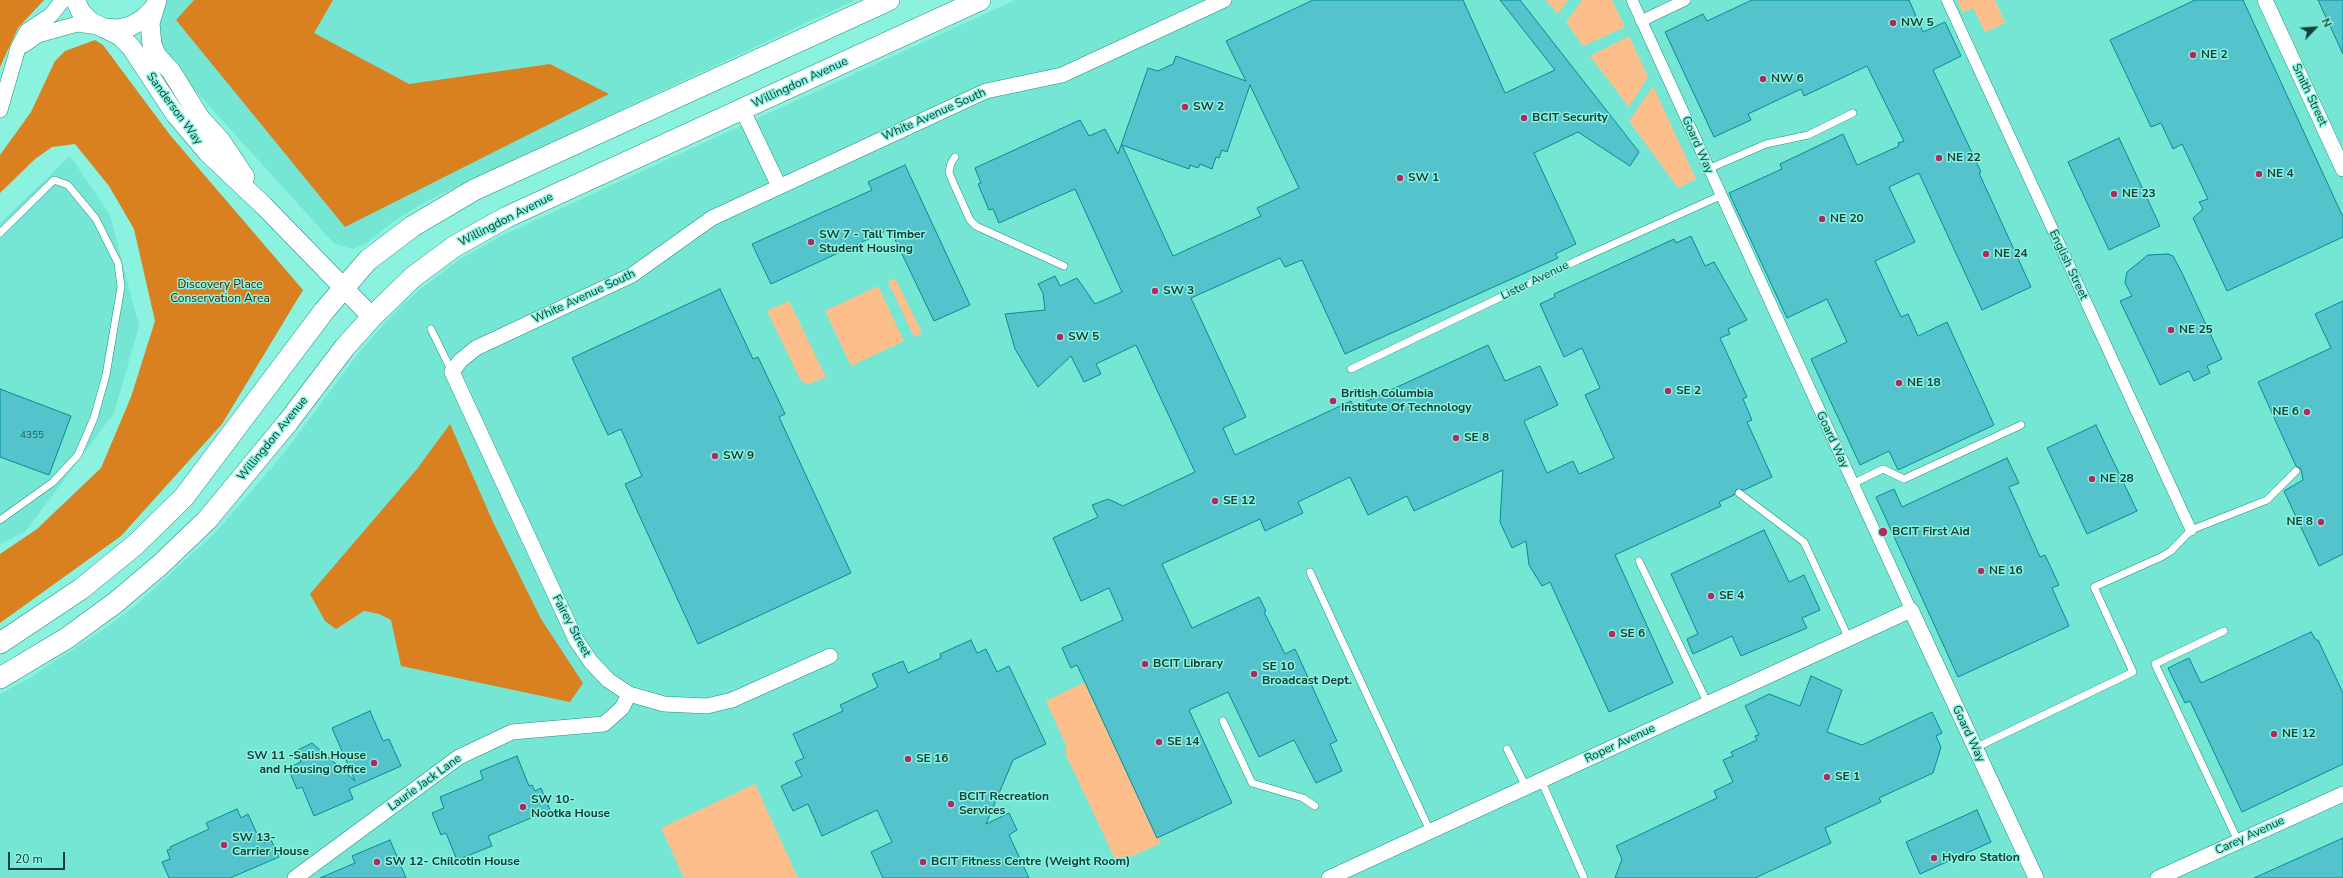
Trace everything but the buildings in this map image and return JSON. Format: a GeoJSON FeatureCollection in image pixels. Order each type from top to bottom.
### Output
{"type":"FeatureCollection","features":[{"type":"Feature","properties":{"kind":"main road","name":"Willingdon Avenue"},"geometry":{"type":"LineString","coordinates":[[0,678],[67,638],[115,603],[160,565],[206,520],[288,422],[345,347],[372,317],[413,277],[468,239],[507,217],[980,0]]}},
{"type":"Feature","properties":{"kind":"main road"},"geometry":{"type":"LineString","coordinates":[[0,643],[81,589],[135,545],[184,497],[343,288],[368,260],[413,226],[474,190],[876,3]]}},
{"type":"Feature","properties":{"kind":"street"},"geometry":{"type":"LineString","coordinates":[[0,110],[18,48],[27,31],[51,15],[63,0]]}},
{"type":"Feature","properties":{"kind":"street","name":"Sanderson Way"},"geometry":{"type":"LineString","coordinates":[[75,0],[81,12],[91,22],[120,36],[131,47],[175,114],[207,152],[264,206],[372,317]]}},
{"type":"Feature","properties":{"kind":"street","name":"White Avenue South"},"geometry":{"type":"LineString","coordinates":[[452,372],[460,361],[476,348],[632,275],[712,218],[986,91],[1062,75],[1224,0]]}},
{"type":"Feature","properties":{"kind":"street","name":"Goard Way"},"geometry":{"type":"LineString","coordinates":[[1632,0],[1852,484],[2036,878]]}},
{"type":"Feature","properties":{"kind":"street"},"geometry":{"type":"LineString","coordinates":[[1641,21],[1686,0]]}},
{"type":"Feature","properties":{"kind":"street","name":"English Street"},"geometry":{"type":"LineString","coordinates":[[1946,0],[2191,530]]}},
{"type":"Feature","properties":{"kind":"street","name":"Smith Street"},"geometry":{"type":"LineString","coordinates":[[2265,0],[2343,169]]}},
{"type":"Feature","properties":{"kind":"street"},"geometry":{"type":"LineString","coordinates":[[18,48],[38,35],[77,24],[118,29],[131,26],[143,19],[156,3]]}},
{"type":"Feature","properties":{"kind":"street","name":"Sanderson Way"},"geometry":{"type":"LineString","coordinates":[[156,3],[150,23],[152,45],[157,56],[178,81],[200,118],[221,141],[264,206]]}},
{"type":"Feature","properties":{"kind":"street"},"geometry":{"type":"LineString","coordinates":[[742,109],[780,186]]}},
{"type":"Feature","properties":{"kind":"street","name":"Fairey Street"},"geometry":{"type":"LineString","coordinates":[[452,372],[576,640],[591,662],[608,680],[629,694],[664,704],[707,706],[732,700],[830,656]]}},
{"type":"Feature","properties":{"kind":"street","name":"Roper Avenue"},"geometry":{"type":"LineString","coordinates":[[1329,878],[1346,874],[1430,831],[1911,610]]}},
{"type":"Feature","properties":{"kind":"street","name":"Laurie Jack Lane"},"geometry":{"type":"LineString","coordinates":[[295,878],[459,757],[512,732],[604,724],[622,708],[629,694]]}},
{"type":"Feature","properties":{"kind":"street","name":"Carey Avenue"},"geometry":{"type":"LineString","coordinates":[[2158,878],[2343,794]]}},
{"type":"Feature","properties":{"kind":"lane"},"geometry":{"type":"LineString","coordinates":[[1708,169],[1766,144],[1808,135],[1853,113]]}},
{"type":"Feature","properties":{"kind":"lane"},"geometry":{"type":"LineString","coordinates":[[955,157],[951,163],[950,172],[952,180],[970,220],[976,226],[1064,266]]}},
{"type":"Feature","properties":{"kind":"lane"},"geometry":{"type":"LineString","coordinates":[[0,233],[54,180],[68,185],[96,219],[118,263],[121,288],[106,375],[94,418],[78,455],[53,482],[0,520]]}},
{"type":"Feature","properties":{"kind":"lane","name":"Lister Avenue"},"geometry":{"type":"LineString","coordinates":[[1351,369],[1578,260],[1720,196]]}},
{"type":"Feature","properties":{"kind":"lane"},"geometry":{"type":"LineString","coordinates":[[431,329],[452,372]]}},
{"type":"Feature","properties":{"kind":"lane"},"geometry":{"type":"LineString","coordinates":[[1852,484],[1883,469],[1904,479],[2021,425]]}},
{"type":"Feature","properties":{"kind":"lane"},"geometry":{"type":"LineString","coordinates":[[1975,748],[2133,672],[2094,587],[2161,557],[2171,551],[2191,530],[2267,500],[2296,472]]}},
{"type":"Feature","properties":{"kind":"lane"},"geometry":{"type":"LineString","coordinates":[[1739,493],[1804,542],[1849,639]]}},
{"type":"Feature","properties":{"kind":"lane"},"geometry":{"type":"LineString","coordinates":[[1639,561],[1708,704]]}},
{"type":"Feature","properties":{"kind":"lane"},"geometry":{"type":"LineString","coordinates":[[1310,572],[1430,831]]}},
{"type":"Feature","properties":{"kind":"lane"},"geometry":{"type":"LineString","coordinates":[[2224,631],[2155,664],[2238,841]]}},
{"type":"Feature","properties":{"kind":"lane"},"geometry":{"type":"LineString","coordinates":[[1223,721],[1252,783],[1302,798],[1315,806]]}},
{"type":"Feature","properties":{"kind":"lane"},"geometry":{"type":"LineString","coordinates":[[1507,748],[1526,787]]}},
{"type":"Feature","properties":{"kind":"lane"},"geometry":{"type":"LineString","coordinates":[[1541,780],[1584,878]]}},
{"type":"Feature","properties":{"kind":"shaded area"},"geometry":{"type":"Polygon","coordinates":[[[163,0],[855,0],[427,201],[394,221],[366,244],[353,249],[335,244],[329,238],[192,87],[163,50],[159,31],[163,0]]]}},
{"type":"Feature","properties":{"kind":"shaded area","name":"British Columbia Institute Of Technology"},"geometry":{"type":"Polygon","coordinates":[[[1015,0],[2343,0],[2343,878],[0,878],[0,694],[28,679],[107,627],[134,607],[217,531],[285,452],[361,350],[397,310],[418,291],[459,260],[501,236],[1015,0]]]}},
{"type":"Feature","properties":{"kind":"shaded area"},"geometry":{"type":"Polygon","coordinates":[[[1546,0],[1568,0],[1558,14],[1546,0]]]}},
{"type":"Feature","properties":{"kind":"shaded area"},"geometry":{"type":"Polygon","coordinates":[[[1582,0],[1612,0],[1625,27],[1583,46],[1566,22],[1582,0]]]}},
{"type":"Feature","properties":{"kind":"shaded area"},"geometry":{"type":"Polygon","coordinates":[[[1957,0],[1995,0],[2005,23],[1985,32],[1973,8],[1963,13],[1957,0]]]}},
{"type":"Feature","properties":{"kind":"shaded area"},"geometry":{"type":"Polygon","coordinates":[[[1629,36],[1648,77],[1629,107],[1590,56],[1629,36]]]}},
{"type":"Feature","properties":{"kind":"shaded area"},"geometry":{"type":"Polygon","coordinates":[[[1653,86],[1696,179],[1678,188],[1629,121],[1653,86]]]}},
{"type":"Feature","properties":{"kind":"shaded area"},"geometry":{"type":"Polygon","coordinates":[[[70,156],[110,215],[139,326],[114,413],[25,532],[0,544],[0,223],[70,156]]]}},
{"type":"Feature","properties":{"kind":"shaded area"},"geometry":{"type":"Polygon","coordinates":[[[895,278],[922,333],[914,337],[888,282],[895,278]]]}},
{"type":"Feature","properties":{"kind":"shaded area"},"geometry":{"type":"Polygon","coordinates":[[[878,286],[904,341],[851,366],[825,311],[878,286]]]}},
{"type":"Feature","properties":{"kind":"shaded area"},"geometry":{"type":"Polygon","coordinates":[[[789,301],[826,377],[809,384],[801,381],[767,311],[789,301]]]}},
{"type":"Feature","properties":{"kind":"shaded area"},"geometry":{"type":"Polygon","coordinates":[[[1085,682],[1161,843],[1117,863],[1066,755],[1066,745],[1046,701],[1085,682]]]}},
{"type":"Feature","properties":{"kind":"shaded area"},"geometry":{"type":"Polygon","coordinates":[[[755,784],[798,878],[684,878],[661,828],[755,784]]]}},
{"type":"Feature","properties":{"kind":"green space"},"geometry":{"type":"Polygon","coordinates":[[[0,0],[44,0],[18,28],[0,67],[0,0]]]}},
{"type":"Feature","properties":{"kind":"green space"},"geometry":{"type":"Polygon","coordinates":[[[194,0],[333,0],[314,33],[409,84],[550,64],[609,94],[345,227],[176,20],[194,0]]]}},
{"type":"Feature","properties":{"kind":"green space","name":"Discovery Place Conservation Area"},"geometry":{"type":"Polygon","coordinates":[[[95,40],[103,45],[170,135],[303,290],[222,424],[121,536],[0,623],[0,554],[37,529],[101,468],[131,397],[155,321],[134,229],[109,186],[75,144],[52,147],[35,159],[0,193],[0,155],[31,112],[55,61],[65,51],[95,40]]]}},
{"type":"Feature","properties":{"kind":"green space"},"geometry":{"type":"Polygon","coordinates":[[[450,424],[493,522],[541,619],[583,683],[570,702],[401,666],[391,620],[379,614],[364,611],[336,629],[325,621],[310,594],[417,469],[450,424]]]}},
{"type":"Feature","properties":{"kind":"place","name":"NW 5"},"geometry":{"type":"Point","coordinates":[1893,23]}},
{"type":"Feature","properties":{"kind":"place","name":"NE 2"},"geometry":{"type":"Point","coordinates":[2193,55]}},
{"type":"Feature","properties":{"kind":"place","name":"NW 6"},"geometry":{"type":"Point","coordinates":[1763,79]}},
{"type":"Feature","properties":{"kind":"place","name":"SW 2"},"geometry":{"type":"Point","coordinates":[1185,107]}},
{"type":"Feature","properties":{"kind":"place","name":"BCIT Security"},"geometry":{"type":"Point","coordinates":[1524,118]}},
{"type":"Feature","properties":{"kind":"place","name":"NE 22"},"geometry":{"type":"Point","coordinates":[1939,158]}},
{"type":"Feature","properties":{"kind":"place","name":"NE 4"},"geometry":{"type":"Point","coordinates":[2259,174]}},
{"type":"Feature","properties":{"kind":"place","name":"SW 1"},"geometry":{"type":"Point","coordinates":[1400,178]}},
{"type":"Feature","properties":{"kind":"place","name":"NE 23"},"geometry":{"type":"Point","coordinates":[2114,194]}},
{"type":"Feature","properties":{"kind":"place","name":"NE 20"},"geometry":{"type":"Point","coordinates":[1822,219]}},
{"type":"Feature","properties":{"kind":"place","name":"SW 7 - Tall Timber Student Housing"},"geometry":{"type":"Point","coordinates":[811,242]}},
{"type":"Feature","properties":{"kind":"place","name":"NE 24"},"geometry":{"type":"Point","coordinates":[1986,254]}},
{"type":"Feature","properties":{"kind":"place","name":"SW 3"},"geometry":{"type":"Point","coordinates":[1155,291]}},
{"type":"Feature","properties":{"kind":"place","name":"NE 25"},"geometry":{"type":"Point","coordinates":[2171,330]}},
{"type":"Feature","properties":{"kind":"place","name":"SW 5"},"geometry":{"type":"Point","coordinates":[1060,337]}},
{"type":"Feature","properties":{"kind":"place","name":"NE 18"},"geometry":{"type":"Point","coordinates":[1899,383]}},
{"type":"Feature","properties":{"kind":"place","name":"SE 2"},"geometry":{"type":"Point","coordinates":[1668,391]}},
{"type":"Feature","properties":{"kind":"place","name":"British Columbia Institute Of Technology"},"geometry":{"type":"Point","coordinates":[1333,401]}},
{"type":"Feature","properties":{"kind":"place","name":"NE 6"},"geometry":{"type":"Point","coordinates":[2307,412]}},
{"type":"Feature","properties":{"kind":"place","name":"SE 8"},"geometry":{"type":"Point","coordinates":[1456,438]}},
{"type":"Feature","properties":{"kind":"place","name":"SW 9"},"geometry":{"type":"Point","coordinates":[715,456]}},
{"type":"Feature","properties":{"kind":"place","name":"NE 28"},"geometry":{"type":"Point","coordinates":[2092,479]}},
{"type":"Feature","properties":{"kind":"place","name":"SE 12"},"geometry":{"type":"Point","coordinates":[1215,501]}},
{"type":"Feature","properties":{"kind":"place","name":"NE 8"},"geometry":{"type":"Point","coordinates":[2321,522]}},
{"type":"Feature","properties":{"kind":"place","name":"BCIT First Aid"},"geometry":{"type":"Point","coordinates":[1883,532]}},
{"type":"Feature","properties":{"kind":"place","name":"NE 16"},"geometry":{"type":"Point","coordinates":[1981,571]}},
{"type":"Feature","properties":{"kind":"place","name":"SE 4"},"geometry":{"type":"Point","coordinates":[1711,596]}},
{"type":"Feature","properties":{"kind":"place","name":"SE 6"},"geometry":{"type":"Point","coordinates":[1612,634]}},
{"type":"Feature","properties":{"kind":"place","name":"BCIT Library"},"geometry":{"type":"Point","coordinates":[1145,664]}},
{"type":"Feature","properties":{"kind":"place","name":"SE 10 Broadcast Dept."},"geometry":{"type":"Point","coordinates":[1254,674]}},
{"type":"Feature","properties":{"kind":"place","name":"NE 12"},"geometry":{"type":"Point","coordinates":[2274,734]}},
{"type":"Feature","properties":{"kind":"place","name":"SE 14"},"geometry":{"type":"Point","coordinates":[1159,742]}},
{"type":"Feature","properties":{"kind":"place","name":"SE 16"},"geometry":{"type":"Point","coordinates":[908,759]}},
{"type":"Feature","properties":{"kind":"place","name":"SW 11 -Salish House and Housing Office"},"geometry":{"type":"Point","coordinates":[374,763]}},
{"type":"Feature","properties":{"kind":"place","name":"SE 1"},"geometry":{"type":"Point","coordinates":[1827,777]}},
{"type":"Feature","properties":{"kind":"place","name":"BCIT Recreation Services"},"geometry":{"type":"Point","coordinates":[951,804]}},
{"type":"Feature","properties":{"kind":"place","name":"SW 10- Nootka House"},"geometry":{"type":"Point","coordinates":[523,807]}},
{"type":"Feature","properties":{"kind":"place","name":"SW 13- Carrier House"},"geometry":{"type":"Point","coordinates":[224,845]}},
{"type":"Feature","properties":{"kind":"place","name":"Hydro Station"},"geometry":{"type":"Point","coordinates":[1934,858]}},
{"type":"Feature","properties":{"kind":"place","name":"SW 12- Chilcotin House"},"geometry":{"type":"Point","coordinates":[377,862]}},
{"type":"Feature","properties":{"kind":"place","name":"BCIT Fitness Centre (Weight Room)"},"geometry":{"type":"Point","coordinates":[923,862]}}]}
